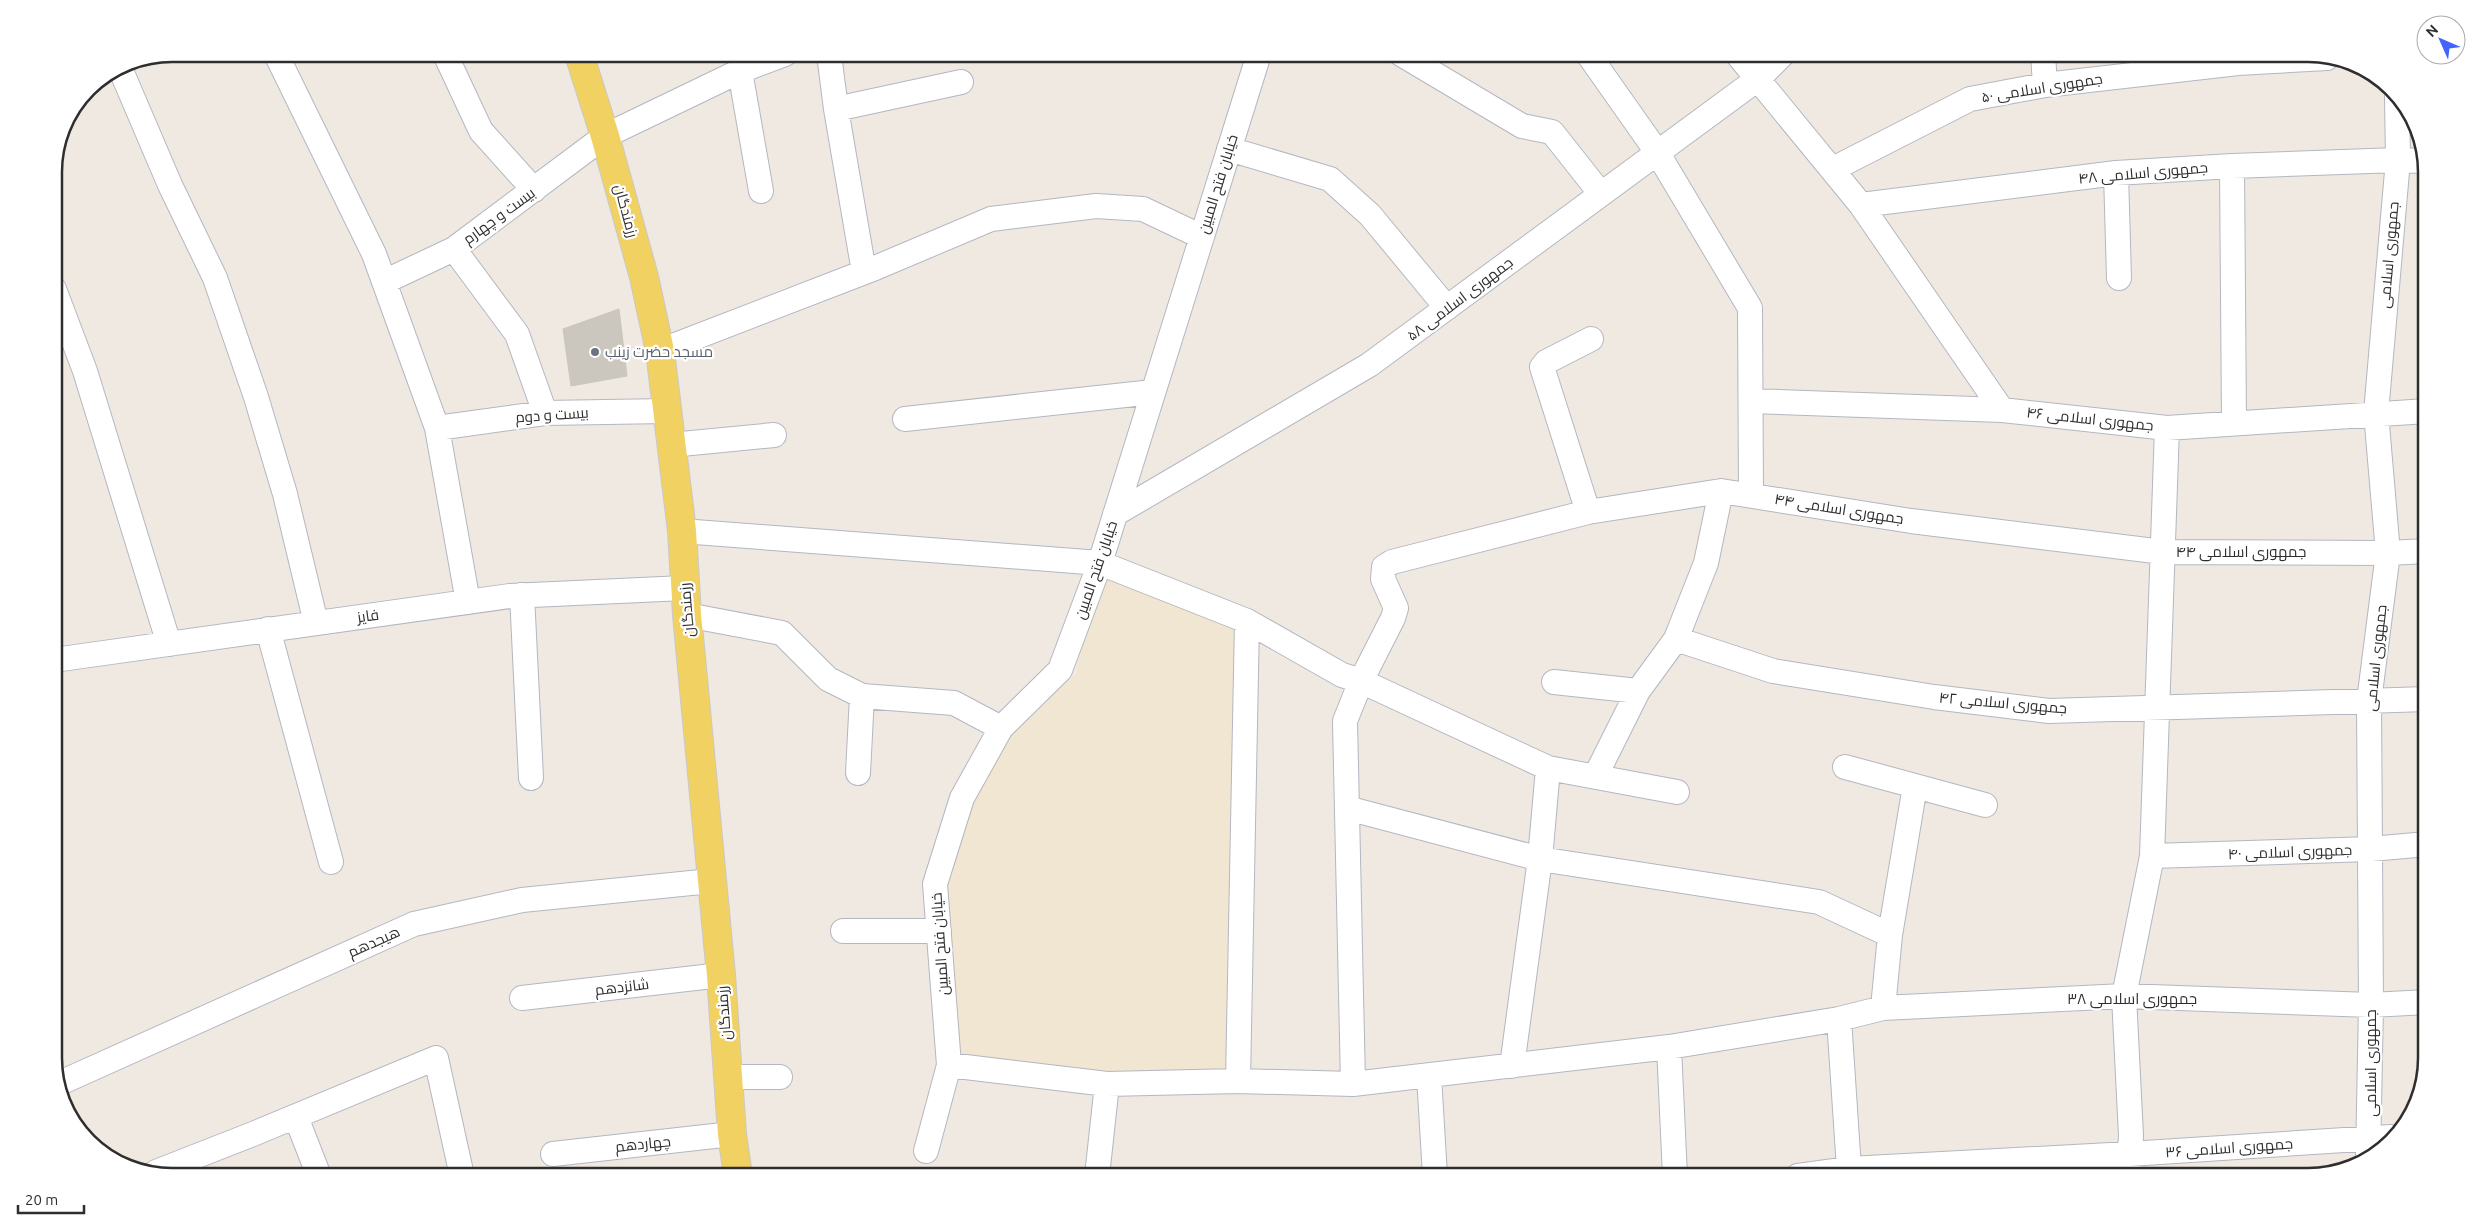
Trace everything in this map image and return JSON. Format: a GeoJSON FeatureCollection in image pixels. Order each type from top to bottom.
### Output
{"type":"FeatureCollection","features":[{"type":"Feature","properties":{"kind":"main road","name":"رزمندگان"},"geometry":{"type":"LineString","coordinates":[[582,63],[605,136],[644,277],[660,350],[682,531],[684,588],[721,975],[732,1134],[737,1168]]}},
{"type":"Feature","properties":{"kind":"street","name":"خیابان فتح المبین"},"geometry":{"type":"LineString","coordinates":[[926,1151],[949,1065],[935,884],[962,798],[1001,728],[1060,670],[1100,563],[1256,62]]}},
{"type":"Feature","properties":{"kind":"street"},"geometry":{"type":"LineString","coordinates":[[1414,62],[1522,126],[1552,132],[1601,194]]}},
{"type":"Feature","properties":{"kind":"street"},"geometry":{"type":"LineString","coordinates":[[1594,62],[1657,152],[1750,308],[1752,494]]}},
{"type":"Feature","properties":{"kind":"street"},"geometry":{"type":"LineString","coordinates":[[1745,62],[1861,205],[2002,410]]}},
{"type":"Feature","properties":{"kind":"street","name":"جمهوری اسلامی ۵۸"},"geometry":{"type":"LineString","coordinates":[[1115,514],[1370,366],[1759,78],[1775,62]]}},
{"type":"Feature","properties":{"kind":"street"},"geometry":{"type":"LineString","coordinates":[[2044,62],[2045,85]]}},
{"type":"Feature","properties":{"kind":"street","name":"جمهوری اسلامی ۵۰"},"geometry":{"type":"LineString","coordinates":[[1833,169],[1970,99],[2045,85],[2267,62]]}},
{"type":"Feature","properties":{"kind":"street"},"geometry":{"type":"LineString","coordinates":[[280,63],[374,254],[437,428],[468,602]]}},
{"type":"Feature","properties":{"kind":"street"},"geometry":{"type":"LineString","coordinates":[[449,63],[481,131],[534,190]]}},
{"type":"Feature","properties":{"kind":"street","name":"بیست و چهارم"},"geometry":{"type":"LineString","coordinates":[[384,282],[454,249],[605,136],[740,71],[762,63]]}},
{"type":"Feature","properties":{"kind":"street"},"geometry":{"type":"LineString","coordinates":[[830,63],[864,272]]}},
{"type":"Feature","properties":{"kind":"street"},"geometry":{"type":"LineString","coordinates":[[740,71],[761,191]]}},
{"type":"Feature","properties":{"kind":"street"},"geometry":{"type":"LineString","coordinates":[[123,75],[170,185],[215,278],[256,397],[285,494],[316,623]]}},
{"type":"Feature","properties":{"kind":"street"},"geometry":{"type":"LineString","coordinates":[[836,108],[961,82]]}},
{"type":"Feature","properties":{"kind":"street","name":"جمهوری اسلامی"},"geometry":{"type":"LineString","coordinates":[[2377,1143],[2371,1005],[2369,701],[2388,554],[2376,413],[2398,160],[2397,108]]}},
{"type":"Feature","properties":{"kind":"street"},"geometry":{"type":"LineString","coordinates":[[1229,149],[1330,180],[1370,215],[1447,308]]}},
{"type":"Feature","properties":{"kind":"street","name":"جمهوری اسلامی ۴۸"},"geometry":{"type":"LineString","coordinates":[[1861,205],[2116,173],[2232,166],[2417,161]]}},
{"type":"Feature","properties":{"kind":"street"},"geometry":{"type":"LineString","coordinates":[[2232,166],[2234,423]]}},
{"type":"Feature","properties":{"kind":"street"},"geometry":{"type":"LineString","coordinates":[[2116,173],[2118,278]]}},
{"type":"Feature","properties":{"kind":"street"},"geometry":{"type":"LineString","coordinates":[[660,350],[864,272],[991,219],[1096,206],[1143,209],[1202,237]]}},
{"type":"Feature","properties":{"kind":"street"},"geometry":{"type":"LineString","coordinates":[[454,249],[517,334],[545,413]]}},
{"type":"Feature","properties":{"kind":"street"},"geometry":{"type":"LineString","coordinates":[[63,313],[85,371],[169,644]]}},
{"type":"Feature","properties":{"kind":"street"},"geometry":{"type":"LineString","coordinates":[[1588,512],[1542,366],[1546,362],[1591,339]]}},
{"type":"Feature","properties":{"kind":"street"},"geometry":{"type":"LineString","coordinates":[[905,420],[1153,392]]}},
{"type":"Feature","properties":{"kind":"street","name":"جمهوری اسلامی ۴۶"},"geometry":{"type":"LineString","coordinates":[[1752,400],[2002,410],[2167,428],[2418,411]]}},
{"type":"Feature","properties":{"kind":"street","name":"بیست و دوم"},"geometry":{"type":"LineString","coordinates":[[437,428],[545,413],[667,411]]}},
{"type":"Feature","properties":{"kind":"street"},"geometry":{"type":"LineString","coordinates":[[2128,1165],[2131,1136],[2124,996],[2152,856],[2167,428]]}},
{"type":"Feature","properties":{"kind":"street"},"geometry":{"type":"LineString","coordinates":[[671,445],[774,435]]}},
{"type":"Feature","properties":{"kind":"street"},"geometry":{"type":"LineString","coordinates":[[1596,775],[1638,691],[1676,639],[1706,563],[1721,491]]}},
{"type":"Feature","properties":{"kind":"street","name":"جمهوری اسلامی ۴۴"},"geometry":{"type":"LineString","coordinates":[[1361,681],[1396,608],[1383,579],[1384,567],[1392,562],[1588,512],[1721,491],[1752,494],[1911,521],[2163,552],[2388,554],[2418,552]]}},
{"type":"Feature","properties":{"kind":"street"},"geometry":{"type":"LineString","coordinates":[[682,531],[1100,563],[1247,621],[1342,675],[1361,681],[1548,768],[1596,775],[1677,792]]}},
{"type":"Feature","properties":{"kind":"street","name":"فایز"},"geometry":{"type":"LineString","coordinates":[[63,659],[522,595],[684,588]]}},
{"type":"Feature","properties":{"kind":"street"},"geometry":{"type":"LineString","coordinates":[[522,595],[531,778]]}},
{"type":"Feature","properties":{"kind":"street"},"geometry":{"type":"LineString","coordinates":[[687,615],[782,632],[828,679],[862,696],[954,702],[1001,728]]}},
{"type":"Feature","properties":{"kind":"street"},"geometry":{"type":"LineString","coordinates":[[1238,1081],[1247,621]]}},
{"type":"Feature","properties":{"kind":"street"},"geometry":{"type":"LineString","coordinates":[[268,629],[331,862]]}},
{"type":"Feature","properties":{"kind":"street","name":"جمهوری اسلامی ۴۲"},"geometry":{"type":"LineString","coordinates":[[1676,639],[1773,671],[1934,697],[2049,711],[2418,699]]}},
{"type":"Feature","properties":{"kind":"street"},"geometry":{"type":"LineString","coordinates":[[1353,1084],[1345,721],[1361,681]]}},
{"type":"Feature","properties":{"kind":"street"},"geometry":{"type":"LineString","coordinates":[[1554,682],[1638,691]]}},
{"type":"Feature","properties":{"kind":"street"},"geometry":{"type":"LineString","coordinates":[[858,773],[862,696]]}},
{"type":"Feature","properties":{"kind":"street"},"geometry":{"type":"LineString","coordinates":[[1845,767],[1984,805]]}},
{"type":"Feature","properties":{"kind":"street"},"geometry":{"type":"LineString","coordinates":[[1512,1066],[1540,859],[1548,768]]}},
{"type":"Feature","properties":{"kind":"street"},"geometry":{"type":"LineString","coordinates":[[1883,1008],[1890,934],[1915,786]]}},
{"type":"Feature","properties":{"kind":"street"},"geometry":{"type":"LineString","coordinates":[[1348,808],[1540,859],[1819,902],[1890,934]]}},
{"type":"Feature","properties":{"kind":"street","name":"جمهوری اسلامی ۴۰"},"geometry":{"type":"LineString","coordinates":[[2152,856],[2371,849],[2418,845]]}},
{"type":"Feature","properties":{"kind":"street","name":"هیجدهم"},"geometry":{"type":"LineString","coordinates":[[65,1081],[414,924],[522,900],[711,881]]}},
{"type":"Feature","properties":{"kind":"street"},"geometry":{"type":"LineString","coordinates":[[843,931],[939,931]]}},
{"type":"Feature","properties":{"kind":"street","name":"شانزدهم"},"geometry":{"type":"LineString","coordinates":[[522,998],[721,975]]}},
{"type":"Feature","properties":{"kind":"street","name":"جمهوری اسلامی ۳۸"},"geometry":{"type":"LineString","coordinates":[[949,1065],[1107,1084],[1238,1081],[1353,1084],[1669,1047],[1839,1019],[1883,1008],[2124,996],[2371,1005],[2418,1002]]}},
{"type":"Feature","properties":{"kind":"street"},"geometry":{"type":"LineString","coordinates":[[1839,1019],[1849,1168]]}},
{"type":"Feature","properties":{"kind":"street"},"geometry":{"type":"LineString","coordinates":[[1669,1047],[1675,1168]]}},
{"type":"Feature","properties":{"kind":"street"},"geometry":{"type":"LineString","coordinates":[[167,1168],[296,1117],[436,1058],[460,1168]]}},
{"type":"Feature","properties":{"kind":"street"},"geometry":{"type":"LineString","coordinates":[[1429,1076],[1435,1168]]}},
{"type":"Feature","properties":{"kind":"street"},"geometry":{"type":"LineString","coordinates":[[728,1077],[780,1077]]}},
{"type":"Feature","properties":{"kind":"street"},"geometry":{"type":"LineString","coordinates":[[1098,1168],[1107,1084]]}},
{"type":"Feature","properties":{"kind":"street"},"geometry":{"type":"LineString","coordinates":[[296,1117],[316,1168]]}},
{"type":"Feature","properties":{"kind":"street","name":"چهاردهم"},"geometry":{"type":"LineString","coordinates":[[554,1154],[732,1134]]}},
{"type":"Feature","properties":{"kind":"street","name":"جمهوری اسلامی ۳۶"},"geometry":{"type":"LineString","coordinates":[[1961,1168],[2128,1165],[2375,1144]]}},
{"type":"Feature","properties":{"kind":"shaded area"},"geometry":{"type":"Polygon","coordinates":[[[1100,563],[1247,621],[1224,1081],[949,1065],[935,884],[1001,728],[1076,675],[1100,563]]]}},
{"type":"Feature","properties":{"kind":"building","name":"مسجد حضرت زینب"},"geometry":{"type":"Polygon","coordinates":[[[619,309],[627,376],[571,386],[563,329],[619,309]]]}},
{"type":"Feature","properties":{"kind":"place","name":"مسجد حضرت زینب"},"geometry":{"type":"Point","coordinates":[595,352]}}]}
